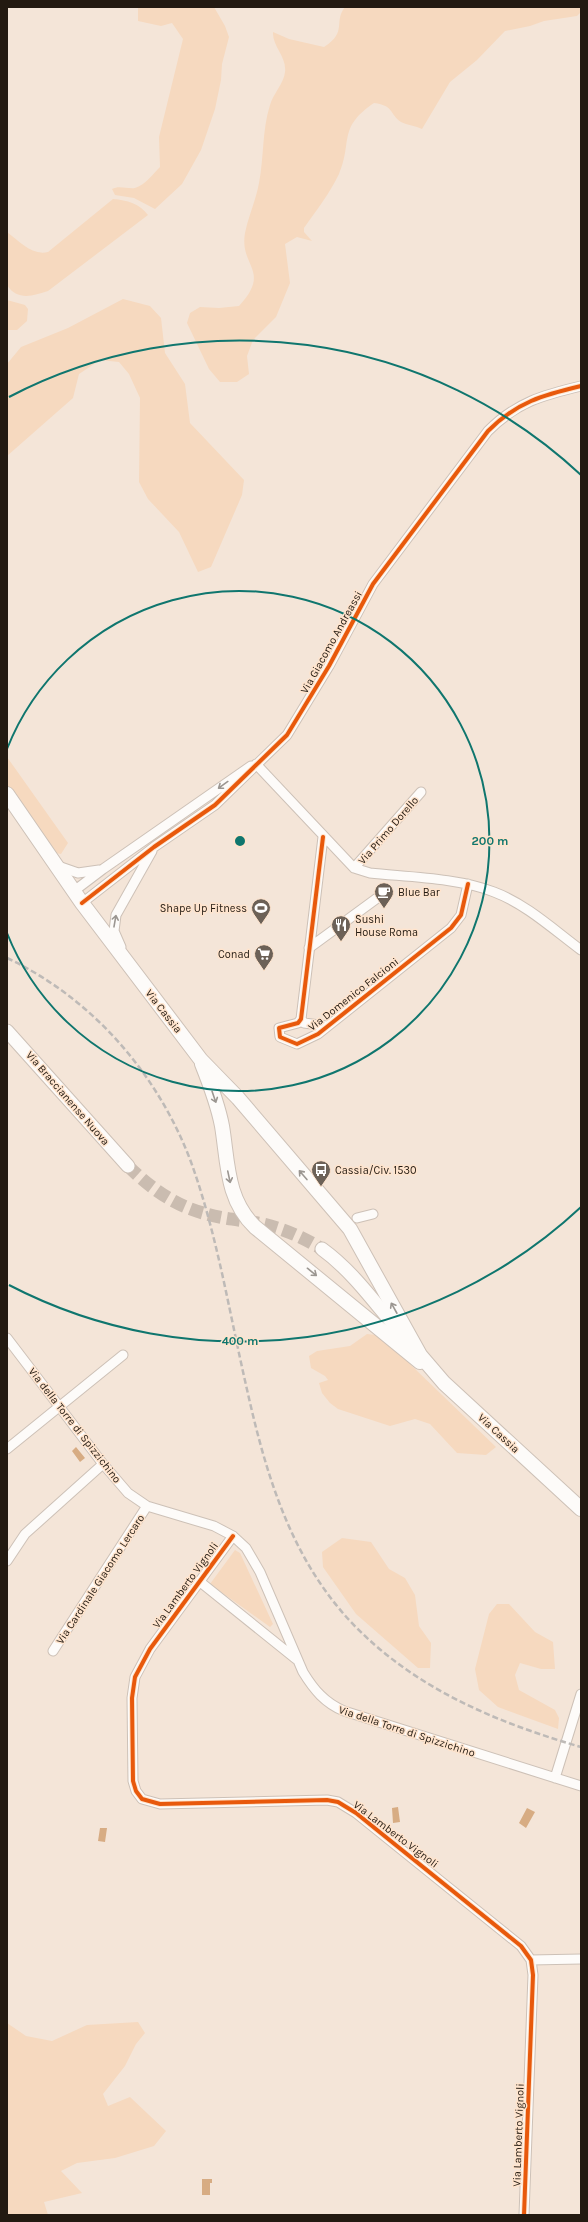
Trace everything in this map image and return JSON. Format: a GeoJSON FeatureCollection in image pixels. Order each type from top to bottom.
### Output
{"type":"FeatureCollection","features":[{"type":"Feature","properties":{"kind":"main road","name":"Via Cassia"},"geometry":{"type":"LineString","coordinates":[[7,794],[82,903],[201,1060],[238,1098],[350,1229],[420,1354],[444,1383],[581,1509]]}},
{"type":"Feature","properties":{"kind":"main road","name":"Via Braccianense Nuova"},"geometry":{"type":"LineString","coordinates":[[7,1031],[128,1166]]}},
{"type":"Feature","properties":{"kind":"main road"},"geometry":{"type":"LineString","coordinates":[[201,1060],[219,1113],[231,1187],[244,1215],[255,1227],[362,1312],[444,1383]]}},
{"type":"Feature","properties":{"kind":"main road"},"geometry":{"type":"LineString","coordinates":[[322,1249],[347,1270],[392,1325],[420,1354]]}},
{"type":"Feature","properties":{"kind":"street","name":"Via Giacomo Andreassi"},"geometry":{"type":"LineString","coordinates":[[82,903],[154,847],[215,805],[256,769],[293,727],[329,666],[373,584],[485,434],[504,416],[521,404],[546,395],[581,386]]}},
{"type":"Feature","properties":{"kind":"street","name":"Via Giacomo Andreassi"},"geometry":{"type":"LineString","coordinates":[[74,892],[103,869],[243,770],[256,769]]}},
{"type":"Feature","properties":{"kind":"street","name":"Via Primo Dorello"},"geometry":{"type":"LineString","coordinates":[[256,769],[354,868],[370,873],[468,884],[507,897],[581,950]]}},
{"type":"Feature","properties":{"kind":"street","name":"Via Primo Dorello"},"geometry":{"type":"LineString","coordinates":[[354,868],[422,792]]}},
{"type":"Feature","properties":{"kind":"street","name":"Via Domenico Falcioni"},"geometry":{"type":"LineString","coordinates":[[323,837],[301,1019],[298,1023],[280,1028],[280,1037],[297,1044],[318,1034],[451,928],[461,915],[468,884]]}},
{"type":"Feature","properties":{"kind":"street","name":"Via Giacomo Andreassi"},"geometry":{"type":"LineString","coordinates":[[132,970],[114,931],[114,923],[117,911],[154,847]]}},
{"type":"Feature","properties":{"kind":"street"},"geometry":{"type":"LineString","coordinates":[[120,858],[136,879]]}},
{"type":"Feature","properties":{"kind":"street","name":"Via Giacomo Andreassi"},"geometry":{"type":"LineString","coordinates":[[56,865],[78,873],[103,869]]}},
{"type":"Feature","properties":{"kind":"street"},"geometry":{"type":"LineString","coordinates":[[309,948],[380,896]]}},
{"type":"Feature","properties":{"kind":"street","name":"Via Domenico Falcioni"},"geometry":{"type":"LineString","coordinates":[[301,1019],[304,1023],[327,1026]]}},
{"type":"Feature","properties":{"kind":"street"},"geometry":{"type":"LineString","coordinates":[[357,1218],[373,1214]]}},
{"type":"Feature","properties":{"kind":"street","name":"Via della Torre di Spizzichino"},"geometry":{"type":"LineString","coordinates":[[9,1344],[103,1464],[128,1493],[147,1506],[206,1523],[233,1536],[246,1548],[255,1560],[297,1660],[310,1685],[318,1695],[336,1708],[581,1786]]}},
{"type":"Feature","properties":{"kind":"street"},"geometry":{"type":"LineString","coordinates":[[7,1449],[123,1355]]}},
{"type":"Feature","properties":{"kind":"street"},"geometry":{"type":"LineString","coordinates":[[7,1561],[25,1534],[103,1464]]}},
{"type":"Feature","properties":{"kind":"street","name":"Via Cardinale Giacomo Lercaro"},"geometry":{"type":"LineString","coordinates":[[53,1651],[147,1506]]}},
{"type":"Feature","properties":{"kind":"street","name":"Via Lamberto Vignoli"},"geometry":{"type":"LineString","coordinates":[[233,1536],[150,1649],[135,1677],[132,1698],[132,1776],[134,1787],[140,1796],[147,1801],[164,1804],[327,1800],[338,1802],[356,1813],[510,1935],[526,1950],[532,1960],[524,2215]]}},
{"type":"Feature","properties":{"kind":"street"},"geometry":{"type":"LineString","coordinates":[[199,1581],[297,1660]]}},
{"type":"Feature","properties":{"kind":"street"},"geometry":{"type":"LineString","coordinates":[[555,1778],[581,1694]]}},
{"type":"Feature","properties":{"kind":"street"},"geometry":{"type":"LineString","coordinates":[[532,1960],[581,1959]]}},
{"type":"Feature","properties":{"kind":"shaded area"},"geometry":{"type":"Polygon","coordinates":[[[138,7],[214,7],[225,26],[229,37],[222,64],[221,80],[215,109],[201,150],[182,184],[155,209],[134,198],[115,195],[112,189],[117,187],[139,187],[160,167],[159,137],[183,39],[172,23],[161,26],[138,21],[138,7]]]}},
{"type":"Feature","properties":{"kind":"shaded area"},"geometry":{"type":"Polygon","coordinates":[[[345,7],[581,7],[581,12],[577,16],[544,21],[530,26],[505,31],[477,60],[450,82],[422,129],[401,122],[389,108],[381,104],[374,103],[362,112],[350,128],[343,163],[339,174],[327,195],[304,228],[304,232],[312,241],[297,237],[285,244],[290,283],[276,317],[253,340],[247,356],[249,374],[237,382],[220,382],[209,369],[187,323],[190,313],[200,307],[219,308],[239,306],[253,284],[254,276],[244,244],[245,233],[259,183],[267,115],[271,101],[283,80],[285,72],[284,61],[273,37],[273,32],[289,39],[324,47],[336,37],[340,17],[345,7]]]}},
{"type":"Feature","properties":{"kind":"shaded area"},"geometry":{"type":"Polygon","coordinates":[[[113,199],[133,203],[145,211],[148,215],[48,291],[26,296],[20,295],[11,290],[7,285],[7,232],[31,250],[42,253],[48,252],[113,199]]]}},
{"type":"Feature","properties":{"kind":"shaded area"},"geometry":{"type":"Polygon","coordinates":[[[123,299],[150,306],[161,318],[165,353],[185,384],[190,423],[244,480],[242,495],[211,567],[198,572],[179,532],[148,499],[139,482],[140,398],[129,374],[119,362],[100,360],[79,374],[73,398],[7,456],[7,364],[21,347],[68,328],[123,299]]]}},
{"type":"Feature","properties":{"kind":"shaded area"},"geometry":{"type":"Polygon","coordinates":[[[7,300],[25,305],[28,309],[27,321],[17,330],[7,330],[7,300]]]}},
{"type":"Feature","properties":{"kind":"shaded area"},"geometry":{"type":"Polygon","coordinates":[[[7,757],[68,843],[61,854],[49,852],[7,792],[7,757]]]}},
{"type":"Feature","properties":{"kind":"shaded area"},"geometry":{"type":"Polygon","coordinates":[[[367,1334],[376,1335],[385,1340],[496,1447],[486,1455],[457,1453],[430,1424],[415,1419],[390,1426],[338,1409],[330,1403],[322,1393],[319,1383],[328,1380],[325,1376],[311,1368],[309,1356],[317,1351],[350,1346],[367,1334]]]}},
{"type":"Feature","properties":{"kind":"shaded area"},"geometry":{"type":"Polygon","coordinates":[[[76,1447],[85,1458],[80,1462],[72,1451],[76,1447]]]}},
{"type":"Feature","properties":{"kind":"shaded area"},"geometry":{"type":"Polygon","coordinates":[[[342,1538],[371,1542],[389,1569],[405,1578],[415,1595],[419,1626],[431,1643],[430,1668],[418,1668],[356,1614],[323,1567],[322,1552],[342,1538]]]}},
{"type":"Feature","properties":{"kind":"shaded area"},"geometry":{"type":"Polygon","coordinates":[[[235,1550],[240,1553],[273,1624],[270,1627],[210,1584],[235,1550]]]}},
{"type":"Feature","properties":{"kind":"shaded area"},"geometry":{"type":"Polygon","coordinates":[[[497,1604],[509,1604],[535,1632],[553,1642],[555,1669],[541,1669],[520,1663],[515,1675],[519,1690],[555,1710],[559,1718],[558,1729],[498,1707],[479,1690],[475,1669],[489,1614],[497,1604]]]}},
{"type":"Feature","properties":{"kind":"shaded area"},"geometry":{"type":"Polygon","coordinates":[[[398,1807],[400,1822],[393,1823],[392,1808],[398,1807]]]}},
{"type":"Feature","properties":{"kind":"shaded area"},"geometry":{"type":"Polygon","coordinates":[[[527,1808],[535,1812],[526,1828],[519,1823],[527,1808]]]}},
{"type":"Feature","properties":{"kind":"shaded area"},"geometry":{"type":"Polygon","coordinates":[[[100,1828],[107,1828],[105,1842],[98,1841],[100,1828]]]}},
{"type":"Feature","properties":{"kind":"shaded area"},"geometry":{"type":"Polygon","coordinates":[[[138,2022],[145,2033],[136,2044],[125,2066],[103,2094],[108,2106],[130,2097],[166,2131],[154,2146],[115,2158],[77,2163],[61,2171],[82,2193],[44,2202],[48,2215],[7,2215],[7,2023],[26,2036],[52,2041],[87,2025],[138,2022]]]}},
{"type":"Feature","properties":{"kind":"shaded area"},"geometry":{"type":"Polygon","coordinates":[[[202,2179],[212,2179],[212,2183],[210,2183],[210,2195],[202,2195],[202,2179]]]}},
{"type":"Feature","properties":{"kind":"tunnel"},"geometry":{"type":"LineString","coordinates":[[128,1166],[153,1188],[192,1210],[210,1215],[279,1228],[322,1249]]}},
{"type":"Feature","properties":{"kind":"railway"},"geometry":{"type":"LineString","coordinates":[[7,958],[38,975],[67,994],[94,1017],[141,1069],[177,1130],[191,1162],[208,1217],[222,1273],[253,1417],[271,1480],[295,1540],[329,1595],[350,1621],[374,1645],[428,1684],[487,1714],[517,1726],[581,1747]]}},
{"type":"Feature","properties":{"kind":"cycle path"},"geometry":{"type":"LineString","coordinates":[[82,903],[154,847],[215,805],[287,735],[329,666],[373,584],[488,431],[509,413],[520,406],[555,393],[581,386]]}},
{"type":"Feature","properties":{"kind":"cycle path"},"geometry":{"type":"LineString","coordinates":[[323,837],[301,1019],[298,1023],[279,1028],[280,1037],[297,1044],[318,1034],[451,928],[461,915],[468,884]]}},
{"type":"Feature","properties":{"kind":"cycle path"},"geometry":{"type":"LineString","coordinates":[[233,1536],[150,1649],[135,1677],[132,1698],[133,1781],[136,1791],[142,1799],[160,1804],[327,1800],[338,1802],[356,1813],[521,1946],[531,1960],[533,1975],[524,2215]]}},
{"type":"Feature","properties":{"kind":"place","name":"Blue Bar"},"geometry":{"type":"Point","coordinates":[384,909]}},
{"type":"Feature","properties":{"kind":"place","name":"Shape Up Fitness"},"geometry":{"type":"Point","coordinates":[261,925]}},
{"type":"Feature","properties":{"kind":"place","name":"Sushi House Roma"},"geometry":{"type":"Point","coordinates":[341,942]}},
{"type":"Feature","properties":{"kind":"place","name":"Conad"},"geometry":{"type":"Point","coordinates":[264,971]}},
{"type":"Feature","properties":{"kind":"place","name":"Cassia/Civ. 1530"},"geometry":{"type":"Point","coordinates":[321,1187]}}]}
